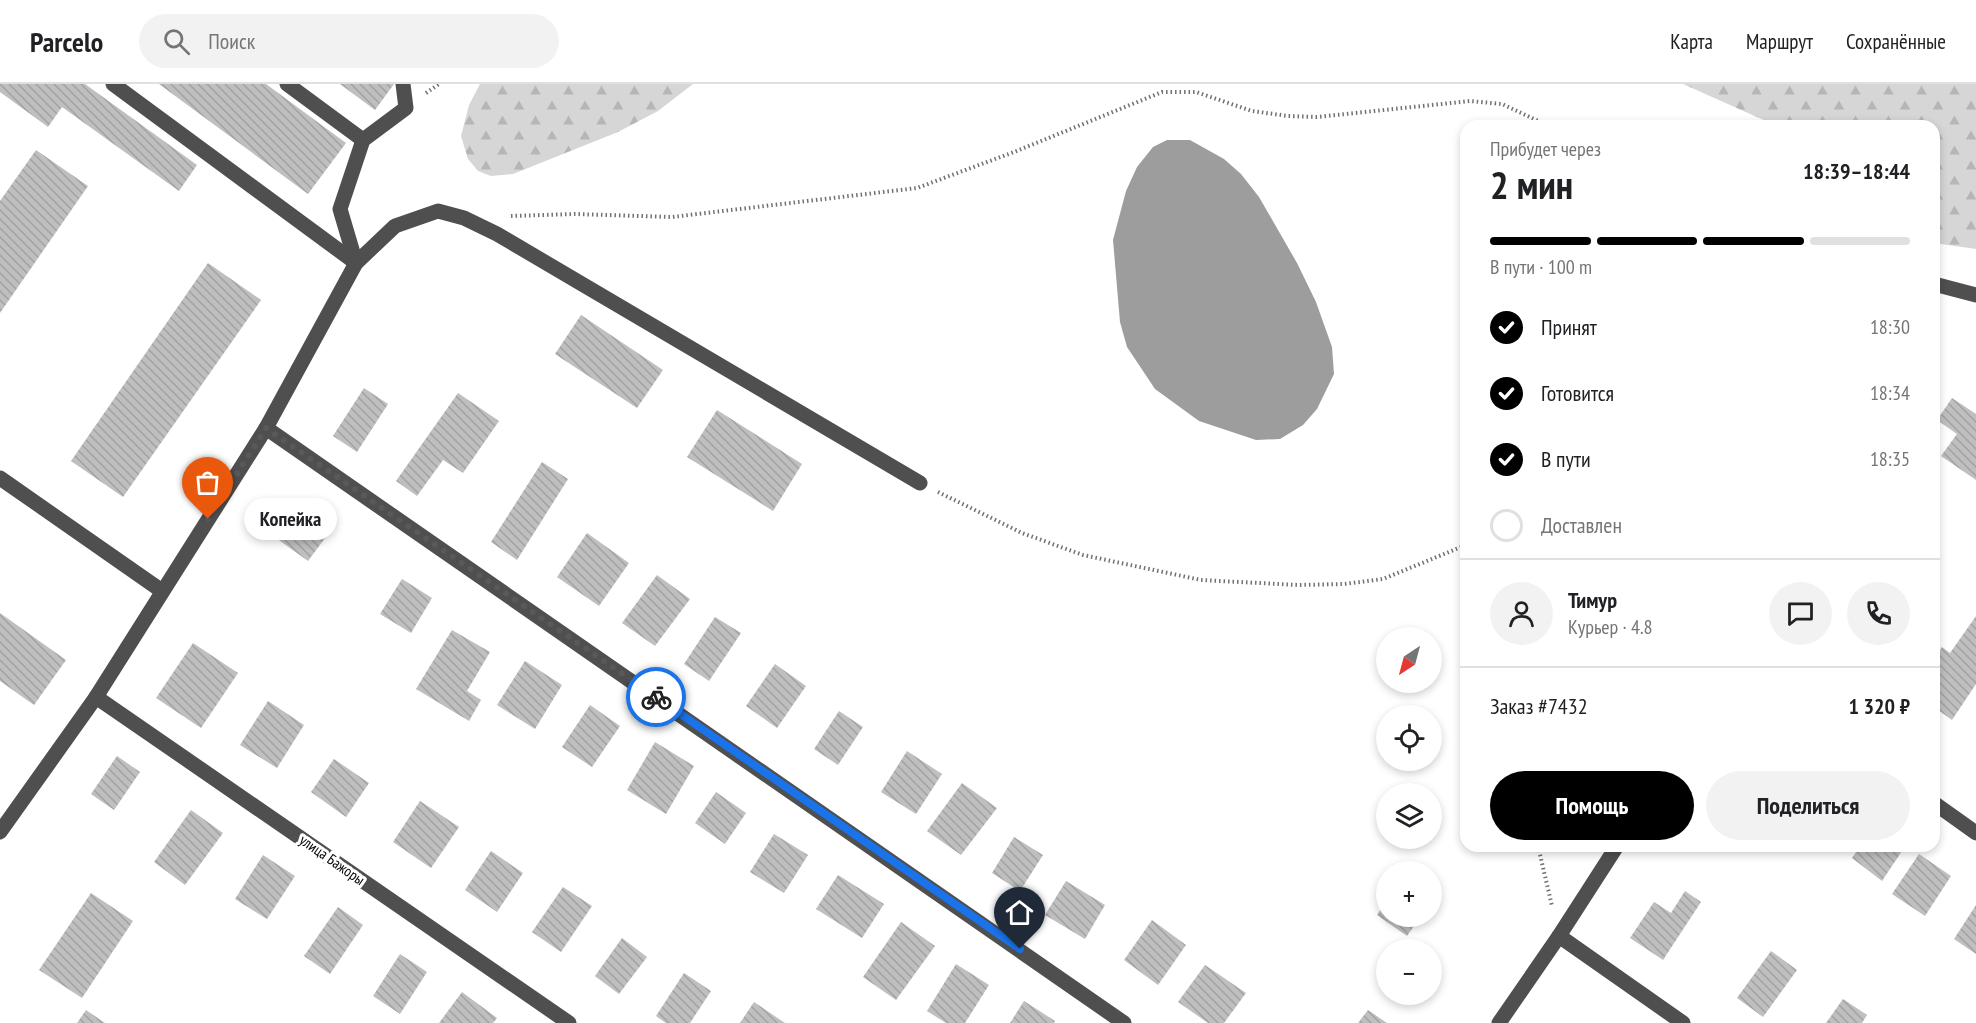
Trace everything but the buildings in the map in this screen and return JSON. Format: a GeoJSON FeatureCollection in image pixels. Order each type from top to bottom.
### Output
{"type":"FeatureCollection","features":[{"type":"Feature","properties":{"kind":"street"},"geometry":{"type":"LineString","coordinates":[[113,84],[356,263]]}},
{"type":"Feature","properties":{"kind":"street"},"geometry":{"type":"LineString","coordinates":[[287,84],[363,140]]}},
{"type":"Feature","properties":{"kind":"street"},"geometry":{"type":"LineString","coordinates":[[356,263],[340,209],[363,140],[406,108],[403,84]]}},
{"type":"Feature","properties":{"kind":"street"},"geometry":{"type":"LineString","coordinates":[[0,832],[96,697],[266,428],[356,263],[395,226],[438,211],[464,218],[497,234],[920,483]]}},
{"type":"Feature","properties":{"kind":"street"},"geometry":{"type":"LineString","coordinates":[[1940,286],[1976,295]]}},
{"type":"Feature","properties":{"kind":"street"},"geometry":{"type":"LineString","coordinates":[[266,428],[1124,1023]]}},
{"type":"Feature","properties":{"kind":"street"},"geometry":{"type":"LineString","coordinates":[[0,478],[162,591]]}},
{"type":"Feature","properties":{"kind":"street","name":"улица Бажоры"},"geometry":{"type":"LineString","coordinates":[[96,697],[569,1023]]}},
{"type":"Feature","properties":{"kind":"street"},"geometry":{"type":"LineString","coordinates":[[1940,807],[1976,833]]}},
{"type":"Feature","properties":{"kind":"street"},"geometry":{"type":"LineString","coordinates":[[1499,1023],[1613,852]]}},
{"type":"Feature","properties":{"kind":"street"},"geometry":{"type":"LineString","coordinates":[[1559,936],[1683,1023]]}},
{"type":"Feature","properties":{"kind":"path"},"geometry":{"type":"LineString","coordinates":[[503,216],[575,214],[672,217],[916,188],[1037,144],[1162,92],[1196,92],[1252,111],[1317,117],[1470,100],[1502,104],[1536,120]]}},
{"type":"Feature","properties":{"kind":"path"},"geometry":{"type":"LineString","coordinates":[[920,483],[1022,533],[1083,555],[1201,580],[1298,585],[1344,584],[1383,579],[1460,547]]}},
{"type":"Feature","properties":{"kind":"path"},"geometry":{"type":"LineString","coordinates":[[1539,852],[1559,936]]}},
{"type":"Feature","properties":{"kind":"green space"},"geometry":{"type":"Polygon","coordinates":[[[480,84],[693,84],[658,111],[618,132],[513,174],[491,176],[478,171],[468,159],[461,136],[469,105],[480,84]]]}},
{"type":"Feature","properties":{"kind":"green space"},"geometry":{"type":"Polygon","coordinates":[[[1683,84],[1976,84],[1976,249],[1940,244],[1940,120],[1764,120],[1683,84]]]}},
{"type":"Feature","properties":{"kind":"shaded area"},"geometry":{"type":"Polygon","coordinates":[[[1167,140],[1190,140],[1224,159],[1241,174],[1259,197],[1297,263],[1316,302],[1332,347],[1334,374],[1317,409],[1303,425],[1280,439],[1256,440],[1199,421],[1155,389],[1127,347],[1120,322],[1113,240],[1126,191],[1137,167],[1153,147],[1167,140]]]}},
{"type":"Feature","properties":{"kind":"way so far"},"geometry":{"type":"LineString","coordinates":[[208,519],[266,428],[656,697]]}},
{"type":"Feature","properties":{"kind":"place","name":"Копейка"},"geometry":{"type":"Point","coordinates":[208,519]}},
{"type":"Feature","properties":{"kind":"route"},"geometry":{"type":"LineString","coordinates":[[656,697],[1020,949]]}}]}
